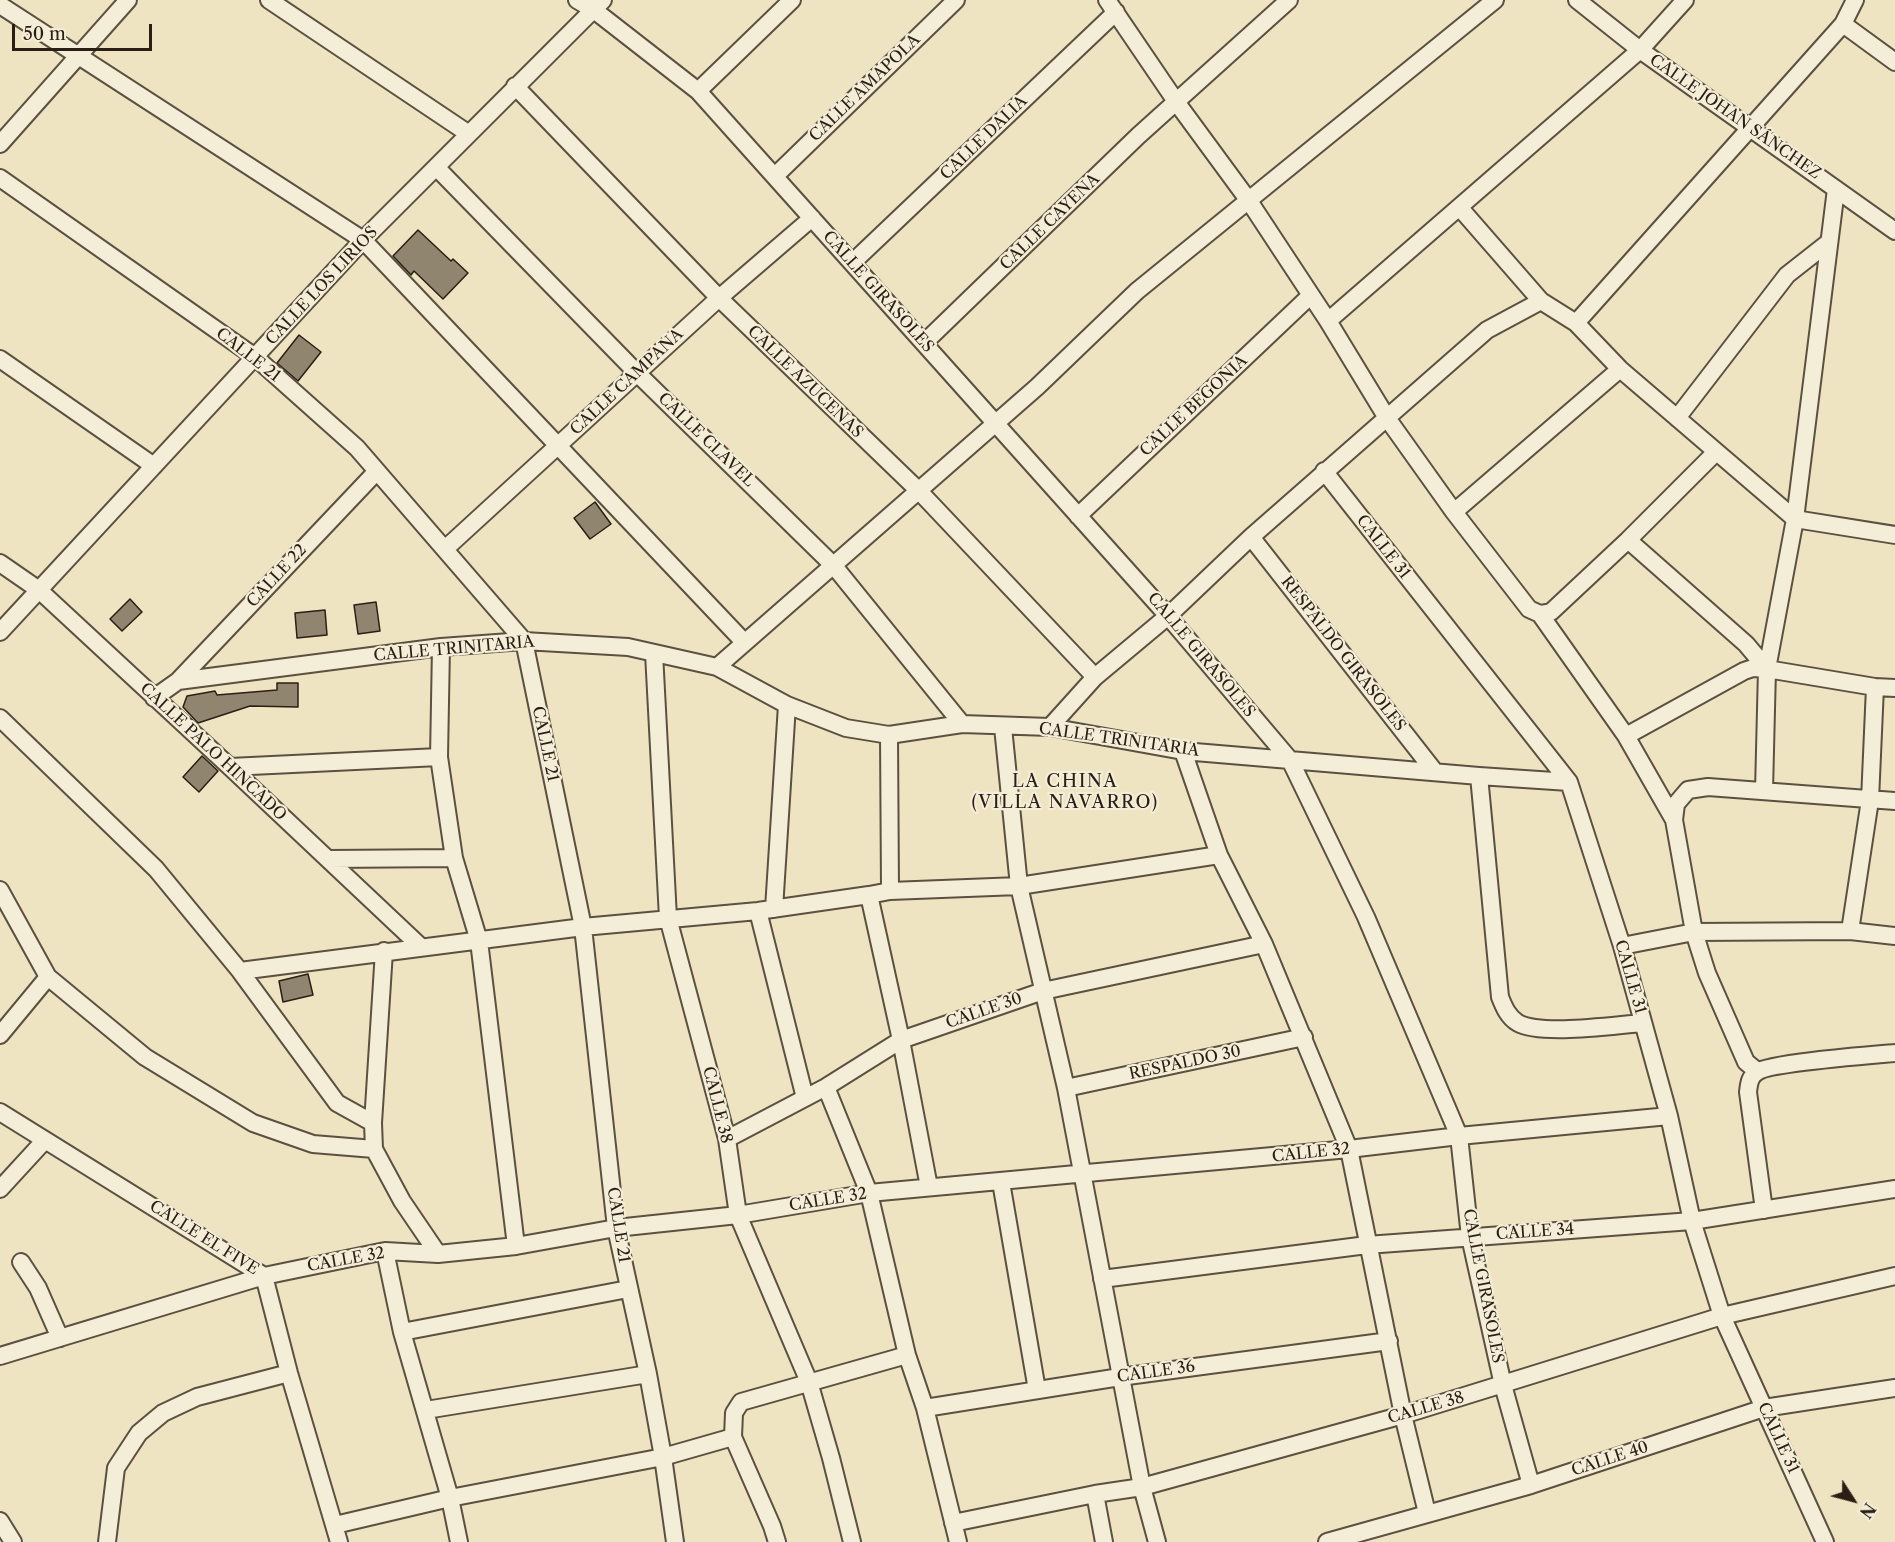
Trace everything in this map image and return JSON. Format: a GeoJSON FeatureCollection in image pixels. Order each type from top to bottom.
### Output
{"type":"FeatureCollection","features":[{"type":"Feature","properties":{"kind":"street"},"geometry":{"type":"LineString","coordinates":[[0,144],[128,0]]}},
{"type":"Feature","properties":{"kind":"street"},"geometry":{"type":"LineString","coordinates":[[269,0],[469,134]]}},
{"type":"Feature","properties":{"kind":"street","name":"CALLE GIRASOLES"},"geometry":{"type":"LineString","coordinates":[[577,0],[598,5],[698,91],[1168,616],[1290,760],[1366,917],[1459,1136],[1470,1237],[1503,1385],[1531,1485]]}},
{"type":"Feature","properties":{"kind":"street"},"geometry":{"type":"LineString","coordinates":[[698,91],[792,0]]}},
{"type":"Feature","properties":{"kind":"street","name":"CALLE AMAPOLA"},"geometry":{"type":"LineString","coordinates":[[774,176],[956,0]]}},
{"type":"Feature","properties":{"kind":"street","name":"CALLE CAYENA"},"geometry":{"type":"LineString","coordinates":[[924,343],[1138,136],[1289,0]]}},
{"type":"Feature","properties":{"kind":"street"},"geometry":{"type":"LineString","coordinates":[[717,668],[996,423],[1137,291],[1495,0]]}},
{"type":"Feature","properties":{"kind":"street","name":"CALLE JOHAN SÁNCHEZ"},"geometry":{"type":"LineString","coordinates":[[1577,0],[1640,50],[1895,231]]}},
{"type":"Feature","properties":{"kind":"street"},"geometry":{"type":"LineString","coordinates":[[1328,321],[1640,50],[1685,0]]}},
{"type":"Feature","properties":{"kind":"street"},"geometry":{"type":"LineString","coordinates":[[1576,323],[1843,24],[1855,0]]}},
{"type":"Feature","properties":{"kind":"street"},"geometry":{"type":"LineString","coordinates":[[1110,3],[1177,103],[1249,201],[1328,321],[1387,418],[1454,512],[1529,609],[1540,614],[1626,736],[1674,820]]}},
{"type":"Feature","properties":{"kind":"street","name":"CALLE DALIA"},"geometry":{"type":"LineString","coordinates":[[852,263],[1110,3]]}},
{"type":"Feature","properties":{"kind":"street"},"geometry":{"type":"LineString","coordinates":[[0,4],[363,240],[744,642]]}},
{"type":"Feature","properties":{"kind":"street","name":"CALLE LOS LIRIOS"},"geometry":{"type":"LineString","coordinates":[[0,632],[363,240],[598,5]]}},
{"type":"Feature","properties":{"kind":"street"},"geometry":{"type":"LineString","coordinates":[[1843,24],[1895,62]]}},
{"type":"Feature","properties":{"kind":"street","name":"CALLE AZUCENAS"},"geometry":{"type":"LineString","coordinates":[[515,87],[719,298],[919,492],[1095,677]]}},
{"type":"Feature","properties":{"kind":"street","name":"CALLE CLAVEL"},"geometry":{"type":"LineString","coordinates":[[436,167],[637,373],[834,566],[962,724]]}},
{"type":"Feature","properties":{"kind":"street","name":"CALLE 21"},"geometry":{"type":"LineString","coordinates":[[0,178],[255,357],[357,448],[524,641],[582,927],[616,1228],[648,1374],[675,1542]]}},
{"type":"Feature","properties":{"kind":"street"},"geometry":{"type":"LineString","coordinates":[[1764,791],[1767,669],[1795,519],[1836,189]]}},
{"type":"Feature","properties":{"kind":"street"},"geometry":{"type":"LineString","coordinates":[[1460,208],[1541,301],[1576,323],[1620,369],[1795,519],[1895,536]]}},
{"type":"Feature","properties":{"kind":"street","name":"CALLE CAMPANA"},"geometry":{"type":"LineString","coordinates":[[445,549],[719,298],[812,218]]}},
{"type":"Feature","properties":{"kind":"street"},"geometry":{"type":"LineString","coordinates":[[1677,418],[1787,275],[1830,243]]}},
{"type":"Feature","properties":{"kind":"street","name":"CALLE BEGONIA"},"geometry":{"type":"LineString","coordinates":[[1078,516],[1311,296]]}},
{"type":"Feature","properties":{"kind":"street"},"geometry":{"type":"LineString","coordinates":[[1050,727],[1095,677],[1168,616],[1324,471],[1487,330],[1541,301]]}},
{"type":"Feature","properties":{"kind":"street"},"geometry":{"type":"LineString","coordinates":[[0,359],[154,466]]}},
{"type":"Feature","properties":{"kind":"street"},"geometry":{"type":"LineString","coordinates":[[1454,512],[1620,369]]}},
{"type":"Feature","properties":{"kind":"street"},"geometry":{"type":"LineString","coordinates":[[1540,614],[1551,612],[1628,540],[1716,452]]}},
{"type":"Feature","properties":{"kind":"street","name":"CALLE 22"},"geometry":{"type":"LineString","coordinates":[[178,681],[377,471]]}},
{"type":"Feature","properties":{"kind":"street","name":"CALLE 31"},"geometry":{"type":"LineString","coordinates":[[1324,471],[1569,782],[1622,946],[1669,1116],[1692,1221],[1722,1316],[1825,1542]]}},
{"type":"Feature","properties":{"kind":"street","name":"RESPALDO GIRASOLES"},"geometry":{"type":"LineString","coordinates":[[1251,537],[1435,772]]}},
{"type":"Feature","properties":{"kind":"street"},"geometry":{"type":"LineString","coordinates":[[1628,540],[1746,644],[1767,669]]}},
{"type":"Feature","properties":{"kind":"street","name":"CALLE PALO HINCADO"},"geometry":{"type":"LineString","coordinates":[[0,563],[39,590],[421,947]]}},
{"type":"Feature","properties":{"kind":"street","name":"CALLE TRINITARIA"},"geometry":{"type":"LineString","coordinates":[[154,698],[178,681],[441,647],[524,641],[628,646],[717,668],[787,705],[846,728],[889,735],[962,724],[1050,727],[1183,751],[1569,782]]}},
{"type":"Feature","properties":{"kind":"street"},"geometry":{"type":"LineString","coordinates":[[441,647],[440,757],[454,858],[479,941],[516,1246]]}},
{"type":"Feature","properties":{"kind":"street","name":"CALLE 38"},"geometry":{"type":"LineString","coordinates":[[654,652],[668,918],[727,1139],[738,1215],[809,1382],[852,1542]]}},
{"type":"Feature","properties":{"kind":"street"},"geometry":{"type":"LineString","coordinates":[[1626,736],[1744,671],[1754,668],[1875,687],[1895,688]]}},
{"type":"Feature","properties":{"kind":"street"},"geometry":{"type":"LineString","coordinates":[[1850,931],[1870,801],[1875,687]]}},
{"type":"Feature","properties":{"kind":"street"},"geometry":{"type":"LineString","coordinates":[[787,705],[766,910],[805,1098]]}},
{"type":"Feature","properties":{"kind":"street"},"geometry":{"type":"LineString","coordinates":[[0,718],[156,869],[240,971],[337,1103],[373,1124]]}},
{"type":"Feature","properties":{"kind":"street"},"geometry":{"type":"LineString","coordinates":[[1003,727],[1020,886],[1066,1088],[1142,1487],[1157,1542]]}},
{"type":"Feature","properties":{"kind":"street"},"geometry":{"type":"LineString","coordinates":[[889,735],[890,891]]}},
{"type":"Feature","properties":{"kind":"street"},"geometry":{"type":"LineString","coordinates":[[1183,751],[1219,855],[1264,944],[1349,1149],[1403,1414],[1427,1513]]}},
{"type":"Feature","properties":{"kind":"street"},"geometry":{"type":"LineString","coordinates":[[230,767],[440,757]]}},
{"type":"Feature","properties":{"kind":"street"},"geometry":{"type":"LineString","coordinates":[[1479,776],[1498,985],[1505,1011],[1518,1023],[1550,1029],[1643,1023]]}},
{"type":"Feature","properties":{"kind":"street"},"geometry":{"type":"LineString","coordinates":[[1757,1071],[1746,1062],[1707,973],[1694,932],[1674,820],[1676,804],[1688,790],[1708,787],[1870,801],[1895,801]]}},
{"type":"Feature","properties":{"kind":"street"},"geometry":{"type":"LineString","coordinates":[[240,971],[582,927],[766,910],[890,891],[1020,886],[1219,855]]}},
{"type":"Feature","properties":{"kind":"street"},"geometry":{"type":"LineString","coordinates":[[329,859],[454,858]]}},
{"type":"Feature","properties":{"kind":"street"},"geometry":{"type":"LineString","coordinates":[[0,890],[48,977],[145,1057],[253,1123],[313,1144],[374,1149]]}},
{"type":"Feature","properties":{"kind":"street"},"geometry":{"type":"LineString","coordinates":[[869,895],[901,1040],[929,1186]]}},
{"type":"Feature","properties":{"kind":"street"},"geometry":{"type":"LineString","coordinates":[[1622,946],[1694,932],[1850,931],[1895,936]]}},
{"type":"Feature","properties":{"kind":"street","name":"CALLE 30"},"geometry":{"type":"LineString","coordinates":[[727,1139],[826,1087],[901,1040],[1044,991],[1264,944]]}},
{"type":"Feature","properties":{"kind":"street"},"geometry":{"type":"LineString","coordinates":[[384,951],[373,1124],[374,1149],[402,1200],[438,1254]]}},
{"type":"Feature","properties":{"kind":"street"},"geometry":{"type":"LineString","coordinates":[[0,1035],[48,977]]}},
{"type":"Feature","properties":{"kind":"street","name":"RESPALDO 30"},"geometry":{"type":"LineString","coordinates":[[1066,1088],[1304,1037]]}},
{"type":"Feature","properties":{"kind":"street"},"geometry":{"type":"LineString","coordinates":[[1764,1210],[1748,1092],[1750,1080],[1757,1071],[1777,1066],[1895,1053]]}},
{"type":"Feature","properties":{"kind":"street"},"geometry":{"type":"LineString","coordinates":[[826,1087],[869,1193],[907,1355],[925,1408],[958,1542]]}},
{"type":"Feature","properties":{"kind":"street","name":"CALLE EL FIVE"},"geometry":{"type":"LineString","coordinates":[[0,1112],[264,1276],[339,1542]]}},
{"type":"Feature","properties":{"kind":"street","name":"CALLE 32"},"geometry":{"type":"LineString","coordinates":[[0,1356],[264,1276],[385,1251],[438,1254],[516,1246],[616,1228],[738,1215],[869,1193],[929,1186],[1082,1175],[1669,1116]]}},
{"type":"Feature","properties":{"kind":"street"},"geometry":{"type":"LineString","coordinates":[[0,1190],[45,1140]]}},
{"type":"Feature","properties":{"kind":"street"},"geometry":{"type":"LineString","coordinates":[[1001,1182],[1037,1390]]}},
{"type":"Feature","properties":{"kind":"street","name":"CALLE 34"},"geometry":{"type":"LineString","coordinates":[[1102,1279],[1367,1245],[1692,1221],[1895,1189]]}},
{"type":"Feature","properties":{"kind":"street"},"geometry":{"type":"LineString","coordinates":[[385,1251],[402,1332],[450,1498],[459,1542]]}},
{"type":"Feature","properties":{"kind":"street"},"geometry":{"type":"LineString","coordinates":[[21,1262],[39,1288],[60,1338]]}},
{"type":"Feature","properties":{"kind":"street","name":"CALLE 38"},"geometry":{"type":"LineString","coordinates":[[953,1523],[1095,1494],[1142,1487],[1503,1385],[1722,1316],[1895,1276]]}},
{"type":"Feature","properties":{"kind":"street"},"geometry":{"type":"LineString","coordinates":[[402,1332],[628,1289]]}},
{"type":"Feature","properties":{"kind":"street","name":"CALLE 36"},"geometry":{"type":"LineString","coordinates":[[925,1408],[1120,1377],[1389,1341]]}},
{"type":"Feature","properties":{"kind":"street"},"geometry":{"type":"LineString","coordinates":[[777,1542],[734,1437],[734,1413],[741,1402],[907,1355]]}},
{"type":"Feature","properties":{"kind":"street"},"geometry":{"type":"LineString","coordinates":[[107,1542],[116,1468],[139,1433],[163,1413],[197,1397],[290,1373]]}},
{"type":"Feature","properties":{"kind":"street"},"geometry":{"type":"LineString","coordinates":[[426,1410],[648,1374]]}},
{"type":"Feature","properties":{"kind":"street","name":"CALLE 40"},"geometry":{"type":"LineString","coordinates":[[1327,1542],[1531,1485],[1764,1408],[1895,1388]]}},
{"type":"Feature","properties":{"kind":"street"},"geometry":{"type":"LineString","coordinates":[[335,1525],[450,1498],[663,1457],[734,1437]]}},
{"type":"Feature","properties":{"kind":"street"},"geometry":{"type":"LineString","coordinates":[[1095,1494],[1104,1542]]}},
{"type":"Feature","properties":{"kind":"street"},"geometry":{"type":"LineString","coordinates":[[0,1521],[13,1542]]}},
{"type":"Feature","properties":{"kind":"building"},"geometry":{"type":"Polygon","coordinates":[[[418,230],[451,261],[453,259],[468,273],[443,299],[414,271],[411,275],[393,256],[418,230]]]}},
{"type":"Feature","properties":{"kind":"building"},"geometry":{"type":"Polygon","coordinates":[[[299,335],[321,352],[298,381],[277,363],[299,335]]]}},
{"type":"Feature","properties":{"kind":"building"},"geometry":{"type":"Polygon","coordinates":[[[595,502],[611,524],[590,539],[574,518],[595,502]]]}},
{"type":"Feature","properties":{"kind":"building"},"geometry":{"type":"Polygon","coordinates":[[[130,599],[142,612],[122,631],[110,619],[130,599]]]}},
{"type":"Feature","properties":{"kind":"building"},"geometry":{"type":"Polygon","coordinates":[[[376,602],[380,631],[358,634],[354,605],[376,602]]]}},
{"type":"Feature","properties":{"kind":"building"},"geometry":{"type":"Polygon","coordinates":[[[325,610],[327,635],[297,638],[295,613],[325,610]]]}},
{"type":"Feature","properties":{"kind":"building"},"geometry":{"type":"Polygon","coordinates":[[[277,683],[298,683],[298,707],[250,706],[198,723],[183,707],[187,696],[215,691],[217,695],[277,690],[277,683]]]}},
{"type":"Feature","properties":{"kind":"building"},"geometry":{"type":"Polygon","coordinates":[[[202,756],[218,771],[199,792],[183,777],[202,756]]]}},
{"type":"Feature","properties":{"kind":"building"},"geometry":{"type":"Polygon","coordinates":[[[308,974],[313,995],[283,1002],[279,981],[308,974]]]}},
{"type":"Feature","properties":{"kind":"district","name":"LA CHINA (VILLA NAVARRO)"},"geometry":{"type":"Point","coordinates":[1065,792]}}]}
